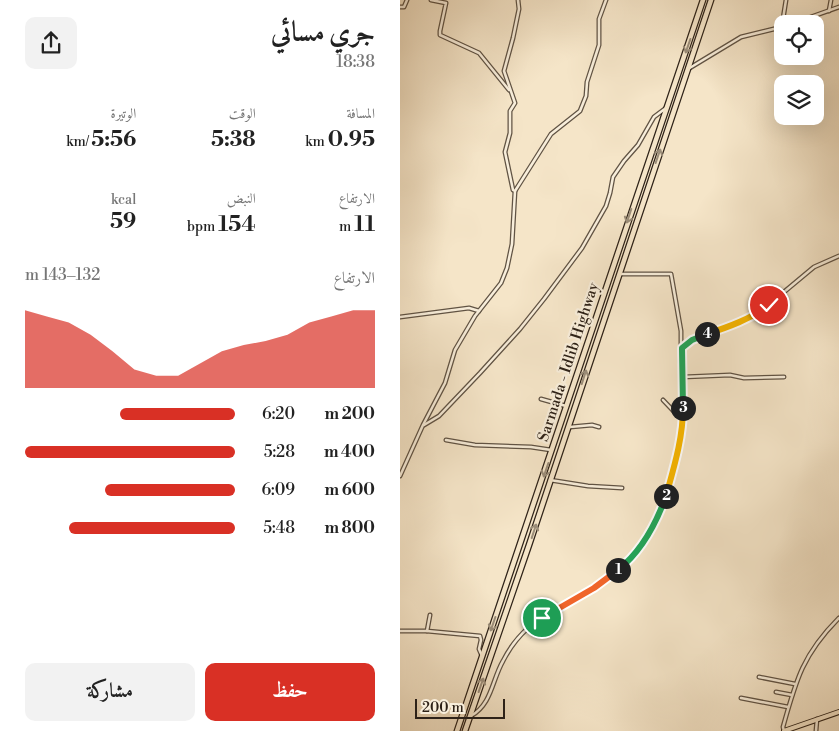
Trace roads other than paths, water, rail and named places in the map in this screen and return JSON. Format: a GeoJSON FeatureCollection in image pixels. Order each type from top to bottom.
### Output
{"type":"FeatureCollection","features":[{"type":"Feature","properties":{"kind":"highway","name":"Sarmada - Idlib Highway"},"geometry":{"type":"LineString","coordinates":[[457,731],[703,0]]}},
{"type":"Feature","properties":{"kind":"highway","name":"Sarmada - Idlib Highway"},"geometry":{"type":"LineString","coordinates":[[465,731],[711,0]]}},
{"type":"Feature","properties":{"kind":"highway"},"geometry":{"type":"LineString","coordinates":[[694,26],[701,28]]}},
{"type":"Feature","properties":{"kind":"highway"},"geometry":{"type":"LineString","coordinates":[[636,195],[644,197]]}},
{"type":"Feature","properties":{"kind":"main road"},"geometry":{"type":"LineString","coordinates":[[784,731],[839,712]]}},
{"type":"Feature","properties":{"kind":"street"},"geometry":{"type":"LineString","coordinates":[[400,7],[404,7],[407,0]]}},
{"type":"Feature","properties":{"kind":"street"},"geometry":{"type":"LineString","coordinates":[[431,0],[446,3],[440,35],[479,53],[515,98],[515,103],[510,111],[510,133],[505,152],[513,190],[515,191]]}},
{"type":"Feature","properties":{"kind":"street"},"geometry":{"type":"LineString","coordinates":[[511,91],[504,71],[519,9],[518,0]]}},
{"type":"Feature","properties":{"kind":"street"},"geometry":{"type":"LineString","coordinates":[[400,476],[423,425],[445,383],[455,350],[479,311],[501,283],[508,268],[512,244],[515,191],[550,134],[580,111],[586,96],[587,82],[599,46],[599,19],[606,0]]}},
{"type":"Feature","properties":{"kind":"street"},"geometry":{"type":"LineString","coordinates":[[784,15],[786,0]]}},
{"type":"Feature","properties":{"kind":"street"},"geometry":{"type":"LineString","coordinates":[[829,10],[832,0]]}},
{"type":"Feature","properties":{"kind":"street"},"geometry":{"type":"LineString","coordinates":[[815,15],[839,7]]}},
{"type":"Feature","properties":{"kind":"street"},"geometry":{"type":"LineString","coordinates":[[687,70],[742,37],[774,28]]}},
{"type":"Feature","properties":{"kind":"street"},"geometry":{"type":"LineString","coordinates":[[423,425],[439,416],[480,374],[520,330],[544,299],[582,248],[606,206],[613,177],[638,145],[654,118],[666,108]]}},
{"type":"Feature","properties":{"kind":"street"},"geometry":{"type":"LineString","coordinates":[[681,350],[684,345],[692,340],[760,312],[814,267],[839,256]]}},
{"type":"Feature","properties":{"kind":"street"},"geometry":{"type":"LineString","coordinates":[[470,716],[479,711],[488,700],[502,662],[512,646],[528,628],[594,588],[620,569],[642,544],[657,522],[666,496],[676,460],[683,421],[681,328],[671,274],[618,274]]}},
{"type":"Feature","properties":{"kind":"street"},"geometry":{"type":"LineString","coordinates":[[400,317],[469,308],[479,311]]}},
{"type":"Feature","properties":{"kind":"street"},"geometry":{"type":"LineString","coordinates":[[682,377],[730,375],[744,378],[784,377]]}},
{"type":"Feature","properties":{"kind":"street"},"geometry":{"type":"LineString","coordinates":[[542,399],[567,406]]}},
{"type":"Feature","properties":{"kind":"street"},"geometry":{"type":"LineString","coordinates":[[663,400],[683,421]]}},
{"type":"Feature","properties":{"kind":"street"},"geometry":{"type":"LineString","coordinates":[[568,427],[584,425],[599,427]]}},
{"type":"Feature","properties":{"kind":"street"},"geometry":{"type":"LineString","coordinates":[[446,440],[476,445],[552,450]]}},
{"type":"Feature","properties":{"kind":"street"},"geometry":{"type":"LineString","coordinates":[[550,480],[588,486],[622,488]]}},
{"type":"Feature","properties":{"kind":"street"},"geometry":{"type":"LineString","coordinates":[[427,631],[430,615]]}},
{"type":"Feature","properties":{"kind":"street"},"geometry":{"type":"LineString","coordinates":[[784,731],[783,728],[799,673],[822,636],[839,618]]}},
{"type":"Feature","properties":{"kind":"street"},"geometry":{"type":"LineString","coordinates":[[400,631],[427,631],[480,636],[482,640],[479,649],[482,657]]}},
{"type":"Feature","properties":{"kind":"street"},"geometry":{"type":"LineString","coordinates":[[759,677],[795,684]]}},
{"type":"Feature","properties":{"kind":"street"},"geometry":{"type":"LineString","coordinates":[[776,692],[792,695]]}},
{"type":"Feature","properties":{"kind":"street"},"geometry":{"type":"LineString","coordinates":[[741,698],[789,707]]}},
{"type":"Feature","properties":{"kind":"street"},"geometry":{"type":"LineString","coordinates":[[816,731],[817,719]]}}]}
